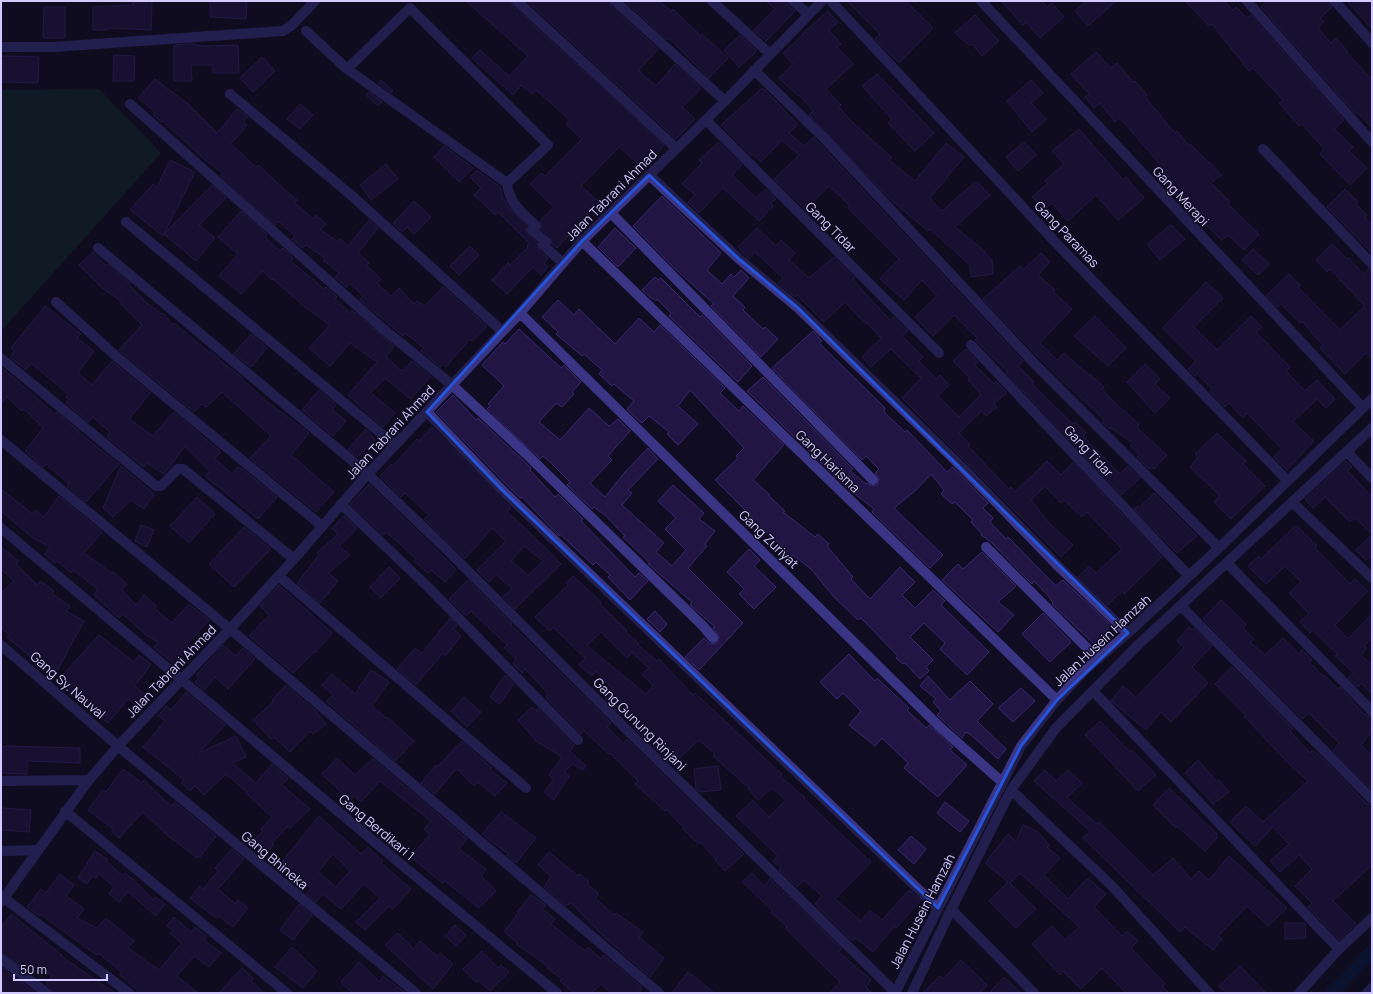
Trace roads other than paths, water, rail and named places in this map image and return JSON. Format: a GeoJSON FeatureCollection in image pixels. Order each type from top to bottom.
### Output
{"type":"FeatureCollection","features":[{"type":"Feature","properties":{"kind":"street"},"geometry":{"type":"LineString","coordinates":[[1,47],[53,47],[283,31],[292,25],[315,1]]}},
{"type":"Feature","properties":{"kind":"street"},"geometry":{"type":"LineString","coordinates":[[517,1],[676,148]]}},
{"type":"Feature","properties":{"kind":"street"},"geometry":{"type":"LineString","coordinates":[[615,1],[725,101]]}},
{"type":"Feature","properties":{"kind":"street"},"geometry":{"type":"LineString","coordinates":[[712,1],[770,54]]}},
{"type":"Feature","properties":{"kind":"street"},"geometry":{"type":"LineString","coordinates":[[793,1],[808,14]]}},
{"type":"Feature","properties":{"kind":"street","name":"Jalan Tabrani Ahmad"},"geometry":{"type":"LineString","coordinates":[[2,900],[88,780],[118,746],[279,576],[368,474],[427,412],[451,384],[520,313],[582,241],[725,101],[822,1]]}},
{"type":"Feature","properties":{"kind":"street","name":"Gang Paramas"},"geometry":{"type":"LineString","coordinates":[[831,1],[1058,245],[1288,481]]}},
{"type":"Feature","properties":{"kind":"street","name":"Gang Merapi"},"geometry":{"type":"LineString","coordinates":[[981,1],[1363,408]]}},
{"type":"Feature","properties":{"kind":"street"},"geometry":{"type":"LineString","coordinates":[[1247,1],[1372,142]]}},
{"type":"Feature","properties":{"kind":"street"},"geometry":{"type":"LineString","coordinates":[[1335,1],[1372,43]]}},
{"type":"Feature","properties":{"kind":"street"},"geometry":{"type":"LineString","coordinates":[[347,69],[410,8],[548,145],[507,183],[507,191],[514,205],[536,226],[532,230],[546,242],[543,245],[563,263]]}},
{"type":"Feature","properties":{"kind":"street"},"geometry":{"type":"LineString","coordinates":[[306,31],[347,69],[507,183]]}},
{"type":"Feature","properties":{"kind":"street"},"geometry":{"type":"LineString","coordinates":[[754,70],[823,137],[1033,362],[1219,548]]}},
{"type":"Feature","properties":{"kind":"street"},"geometry":{"type":"LineString","coordinates":[[230,94],[351,195],[502,331]]}},
{"type":"Feature","properties":{"kind":"street"},"geometry":{"type":"LineString","coordinates":[[130,104],[382,328],[451,384],[521,449],[704,626],[713,638]]}},
{"type":"Feature","properties":{"kind":"street","name":"Gang Tidar"},"geometry":{"type":"LineString","coordinates":[[706,120],[939,353]]}},
{"type":"Feature","properties":{"kind":"street"},"geometry":{"type":"LineString","coordinates":[[1263,149],[1372,264]]}},
{"type":"Feature","properties":{"kind":"street"},"geometry":{"type":"LineString","coordinates":[[649,175],[739,259],[809,318],[963,468],[1060,567],[1128,633]]}},
{"type":"Feature","properties":{"kind":"street"},"geometry":{"type":"LineString","coordinates":[[611,213],[873,480]]}},
{"type":"Feature","properties":{"kind":"street"},"geometry":{"type":"LineString","coordinates":[[126,222],[395,445]]}},
{"type":"Feature","properties":{"kind":"street","name":"Gang Harisma"},"geometry":{"type":"LineString","coordinates":[[582,241],[1057,700]]}},
{"type":"Feature","properties":{"kind":"street","name":"Gang Gunung Rinjani"},"geometry":{"type":"LineString","coordinates":[[98,248],[368,474],[445,548],[632,735],[895,993]]}},
{"type":"Feature","properties":{"kind":"street"},"geometry":{"type":"LineString","coordinates":[[56,302],[117,357],[322,526]]}},
{"type":"Feature","properties":{"kind":"street","name":"Gang Zuriyat"},"geometry":{"type":"LineString","coordinates":[[520,313],[941,728],[1002,782]]}},
{"type":"Feature","properties":{"kind":"street","name":"Gang Tidar"},"geometry":{"type":"LineString","coordinates":[[971,345],[1188,575]]}},
{"type":"Feature","properties":{"kind":"street"},"geometry":{"type":"LineString","coordinates":[[2,358],[156,486],[161,486],[178,469],[183,469],[294,559]]}},
{"type":"Feature","properties":{"kind":"street","name":"Jalan Husein Hamzah"},"geometry":{"type":"LineString","coordinates":[[895,993],[1021,746],[1057,700],[1098,659],[1219,548],[1372,399]]}},
{"type":"Feature","properties":{"kind":"street"},"geometry":{"type":"LineString","coordinates":[[427,412],[506,494],[938,908]]}},
{"type":"Feature","properties":{"kind":"street","name":"Jalan Husein Hamzah"},"geometry":{"type":"LineString","coordinates":[[912,993],[951,909],[1011,790],[1056,728],[1138,645],[1228,564],[1372,428]]}},
{"type":"Feature","properties":{"kind":"street"},"geometry":{"type":"LineString","coordinates":[[1,440],[230,629],[658,993]]}},
{"type":"Feature","properties":{"kind":"street"},"geometry":{"type":"LineString","coordinates":[[1346,452],[1372,478]]}},
{"type":"Feature","properties":{"kind":"street"},"geometry":{"type":"LineString","coordinates":[[1292,502],[1372,578]]}},
{"type":"Feature","properties":{"kind":"street"},"geometry":{"type":"LineString","coordinates":[[341,504],[484,644],[578,740]]}},
{"type":"Feature","properties":{"kind":"street","name":"Gang Berdikari 1"},"geometry":{"type":"LineString","coordinates":[[1,528],[557,993]]}},
{"type":"Feature","properties":{"kind":"street"},"geometry":{"type":"LineString","coordinates":[[986,547],[1098,659]]}},
{"type":"Feature","properties":{"kind":"street"},"geometry":{"type":"LineString","coordinates":[[1228,564],[1372,711]]}},
{"type":"Feature","properties":{"kind":"street"},"geometry":{"type":"LineString","coordinates":[[279,576],[526,788]]}},
{"type":"Feature","properties":{"kind":"street"},"geometry":{"type":"LineString","coordinates":[[1182,606],[1372,799]]}},
{"type":"Feature","properties":{"kind":"street","name":"Gang Sy. Nauval"},"geometry":{"type":"LineString","coordinates":[[1,645],[118,746]]}},
{"type":"Feature","properties":{"kind":"street"},"geometry":{"type":"LineString","coordinates":[[1093,691],[1340,949]]}},
{"type":"Feature","properties":{"kind":"street","name":"Gang Bhineka"},"geometry":{"type":"LineString","coordinates":[[118,746],[416,993]]}},
{"type":"Feature","properties":{"kind":"street"},"geometry":{"type":"LineString","coordinates":[[1,781],[88,780]]}},
{"type":"Feature","properties":{"kind":"street"},"geometry":{"type":"LineString","coordinates":[[1011,790],[1112,886],[1209,993]]}},
{"type":"Feature","properties":{"kind":"street"},"geometry":{"type":"LineString","coordinates":[[66,811],[286,993]]}},
{"type":"Feature","properties":{"kind":"street"},"geometry":{"type":"LineString","coordinates":[[1,851],[38,850]]}},
{"type":"Feature","properties":{"kind":"street"},"geometry":{"type":"LineString","coordinates":[[2,900],[129,993]]}},
{"type":"Feature","properties":{"kind":"street"},"geometry":{"type":"LineString","coordinates":[[951,909],[1034,993]]}},
{"type":"Feature","properties":{"kind":"street"},"geometry":{"type":"LineString","coordinates":[[1299,993],[1340,949],[1372,918]]}},
{"type":"Feature","properties":{"kind":"street"},"geometry":{"type":"LineString","coordinates":[[1,959],[47,993]]}},
{"type":"Feature","properties":{"kind":"street"},"geometry":{"type":"LineString","coordinates":[[1367,993],[1372,988]]}},
{"type":"Feature","properties":{"kind":"waterway"},"geometry":{"type":"LineString","coordinates":[[1332,993],[1372,951]]}}]}
